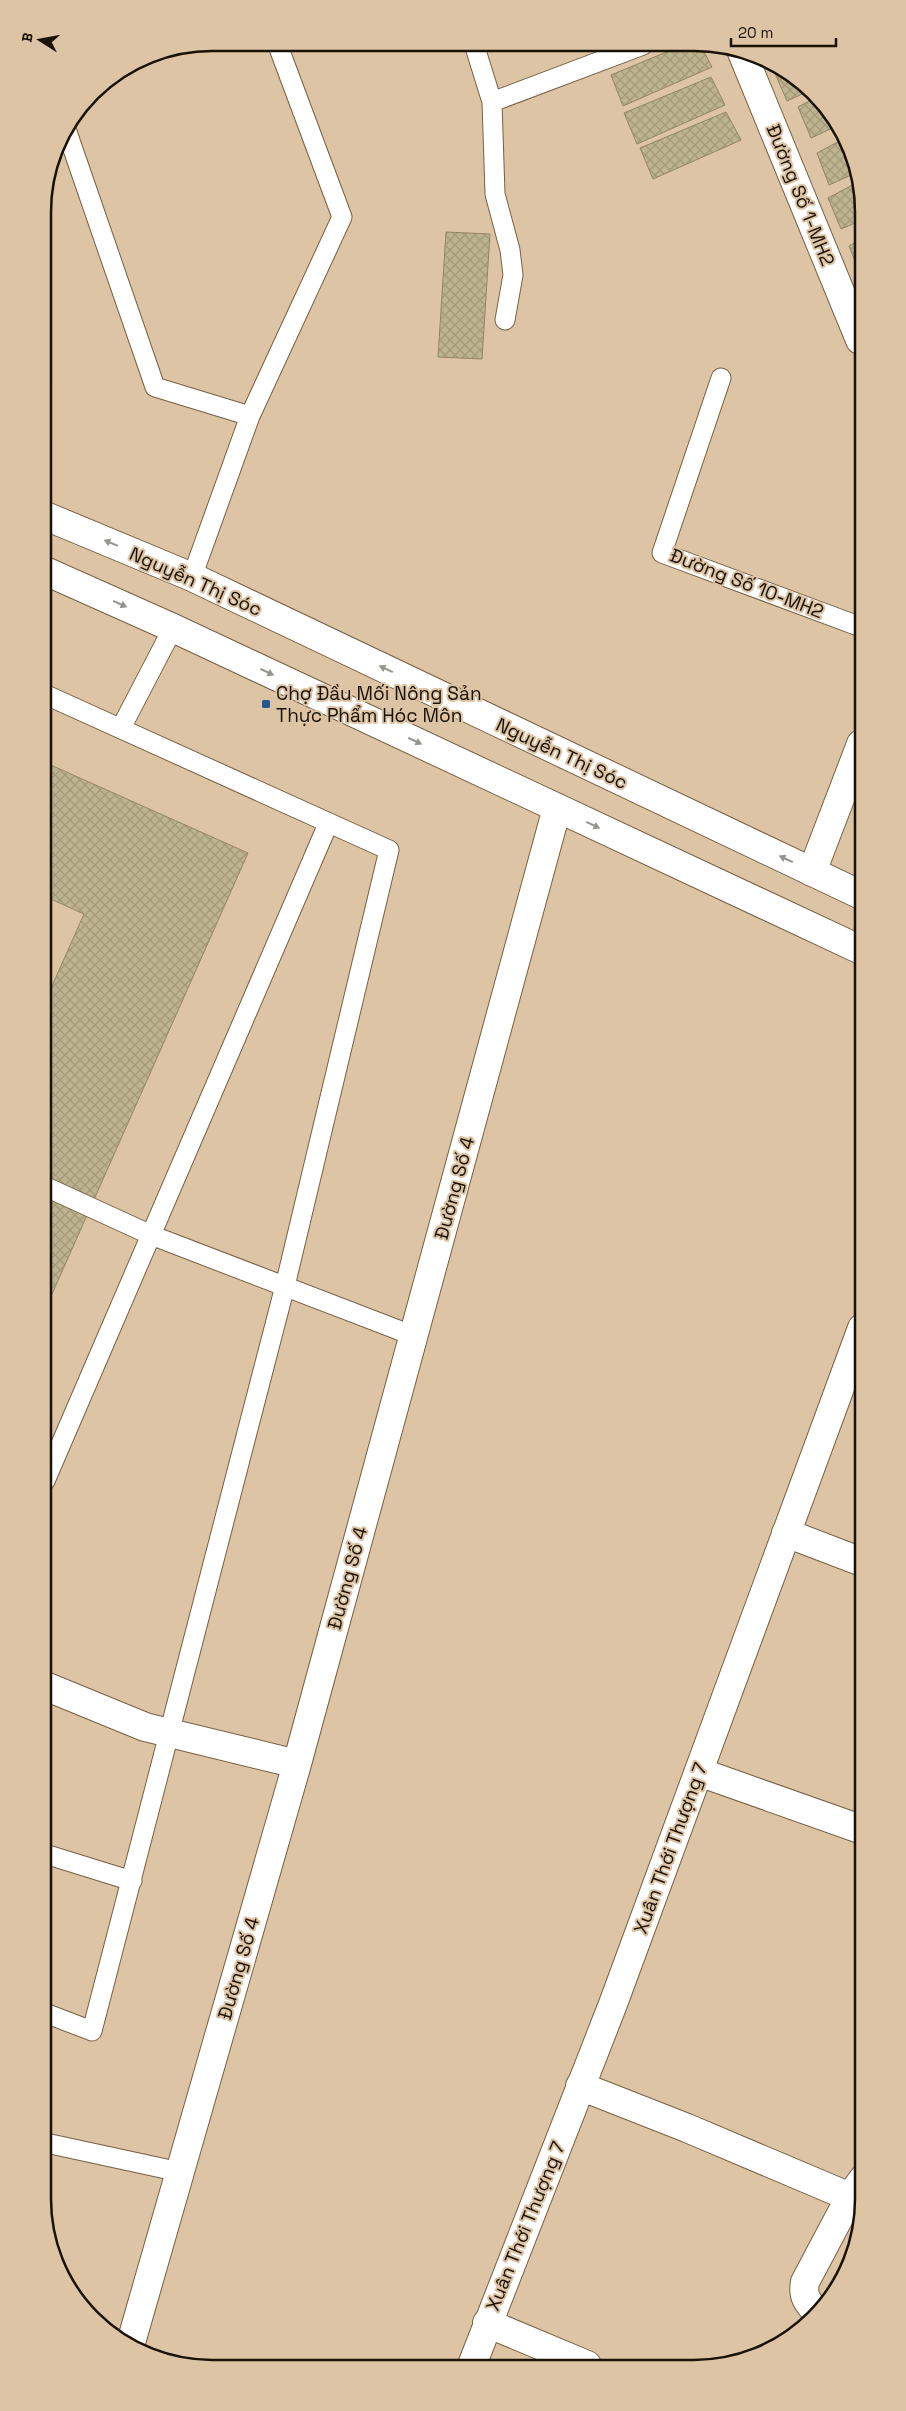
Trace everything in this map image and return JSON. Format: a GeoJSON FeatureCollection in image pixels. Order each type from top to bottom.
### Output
{"type":"FeatureCollection","features":[{"type":"Feature","properties":{"kind":"street","name":"Đường Số 1-MH2"},"geometry":{"type":"LineString","coordinates":[[745,60],[855,328]]}},
{"type":"Feature","properties":{"kind":"street","name":"Nguyễn Thị Sóc"},"geometry":{"type":"LineString","coordinates":[[52,519],[192,577],[855,892]]}},
{"type":"Feature","properties":{"kind":"street"},"geometry":{"type":"LineString","coordinates":[[52,574],[173,628],[855,947]]}},
{"type":"Feature","properties":{"kind":"street"},"geometry":{"type":"LineString","coordinates":[[812,872],[855,760]]}},
{"type":"Feature","properties":{"kind":"street","name":"Đường Số 4"},"geometry":{"type":"LineString","coordinates":[[132,2338],[297,1764],[557,808]]}},
{"type":"Feature","properties":{"kind":"street","name":"Xuân Thới Thượng 7"},"geometry":{"type":"LineString","coordinates":[[474,2360],[580,2086],[854,1348]]}},
{"type":"Feature","properties":{"kind":"street"},"geometry":{"type":"LineString","coordinates":[[786,1533],[854,1559]]}},
{"type":"Feature","properties":{"kind":"street"},"geometry":{"type":"LineString","coordinates":[[51,1689],[145,1727],[297,1764]]}},
{"type":"Feature","properties":{"kind":"street"},"geometry":{"type":"LineString","coordinates":[[698,1772],[854,1827]]}},
{"type":"Feature","properties":{"kind":"street"},"geometry":{"type":"LineString","coordinates":[[580,2086],[687,2128],[854,2187]]}},
{"type":"Feature","properties":{"kind":"street"},"geometry":{"type":"LineString","coordinates":[[812,2308],[805,2300],[803,2290],[805,2282],[854,2192]]}},
{"type":"Feature","properties":{"kind":"street"},"geometry":{"type":"LineString","coordinates":[[487,2324],[575,2360]]}},
{"type":"Feature","properties":{"kind":"lane"},"geometry":{"type":"LineString","coordinates":[[476,51],[492,102],[495,194],[510,250],[513,275],[505,320]]}},
{"type":"Feature","properties":{"kind":"lane"},"geometry":{"type":"LineString","coordinates":[[492,102],[627,51]]}},
{"type":"Feature","properties":{"kind":"lane"},"geometry":{"type":"LineString","coordinates":[[192,577],[250,416],[342,217],[280,52]]}},
{"type":"Feature","properties":{"kind":"lane"},"geometry":{"type":"LineString","coordinates":[[69,139],[155,387],[250,416]]}},
{"type":"Feature","properties":{"kind":"lane","name":"Đường Số 10-MH2"},"geometry":{"type":"LineString","coordinates":[[721,378],[662,552],[855,625]]}},
{"type":"Feature","properties":{"kind":"lane"},"geometry":{"type":"LineString","coordinates":[[121,728],[173,628]]}},
{"type":"Feature","properties":{"kind":"lane"},"geometry":{"type":"LineString","coordinates":[[51,2015],[92,2031],[285,1286],[389,850],[52,697]]}},
{"type":"Feature","properties":{"kind":"lane"},"geometry":{"type":"LineString","coordinates":[[51,1466],[328,824]]}},
{"type":"Feature","properties":{"kind":"lane"},"geometry":{"type":"LineString","coordinates":[[52,1189],[151,1235],[414,1336]]}},
{"type":"Feature","properties":{"kind":"lane"},"geometry":{"type":"LineString","coordinates":[[51,1856],[132,1882]]}},
{"type":"Feature","properties":{"kind":"lane"},"geometry":{"type":"LineString","coordinates":[[51,2143],[180,2172]]}},
{"type":"Feature","properties":{"kind":"building"},"geometry":{"type":"Polygon","coordinates":[[[669,51],[704,52],[712,67],[623,106],[611,75],[669,51]]]}},
{"type":"Feature","properties":{"kind":"building"},"geometry":{"type":"Polygon","coordinates":[[[775,74],[803,94],[787,101],[775,74]]]}},
{"type":"Feature","properties":{"kind":"building"},"geometry":{"type":"Polygon","coordinates":[[[711,77],[725,105],[637,144],[624,113],[711,77]]]}},
{"type":"Feature","properties":{"kind":"building"},"geometry":{"type":"Polygon","coordinates":[[[810,101],[831,129],[811,138],[798,107],[810,101]]]}},
{"type":"Feature","properties":{"kind":"building"},"geometry":{"type":"Polygon","coordinates":[[[726,112],[741,140],[653,179],[640,148],[726,112]]]}},
{"type":"Feature","properties":{"kind":"building"},"geometry":{"type":"Polygon","coordinates":[[[838,142],[850,175],[829,185],[817,153],[838,142]]]}},
{"type":"Feature","properties":{"kind":"building"},"geometry":{"type":"Polygon","coordinates":[[[852,185],[855,223],[841,229],[828,198],[852,185]]]}},
{"type":"Feature","properties":{"kind":"building"},"geometry":{"type":"Polygon","coordinates":[[[446,232],[490,234],[482,359],[438,357],[446,232]]]}},
{"type":"Feature","properties":{"kind":"building"},"geometry":{"type":"Polygon","coordinates":[[[855,243],[855,261],[849,246],[855,243]]]}},
{"type":"Feature","properties":{"kind":"building"},"geometry":{"type":"Polygon","coordinates":[[[52,765],[248,853],[51,1295],[52,987],[84,914],[52,899],[52,765]]]}},
{"type":"Feature","properties":{"kind":"place","name":"Chợ Đầu Mối Nông Sản Thực Phẩm Hóc Môn"},"geometry":{"type":"Point","coordinates":[266,704]}}]}
